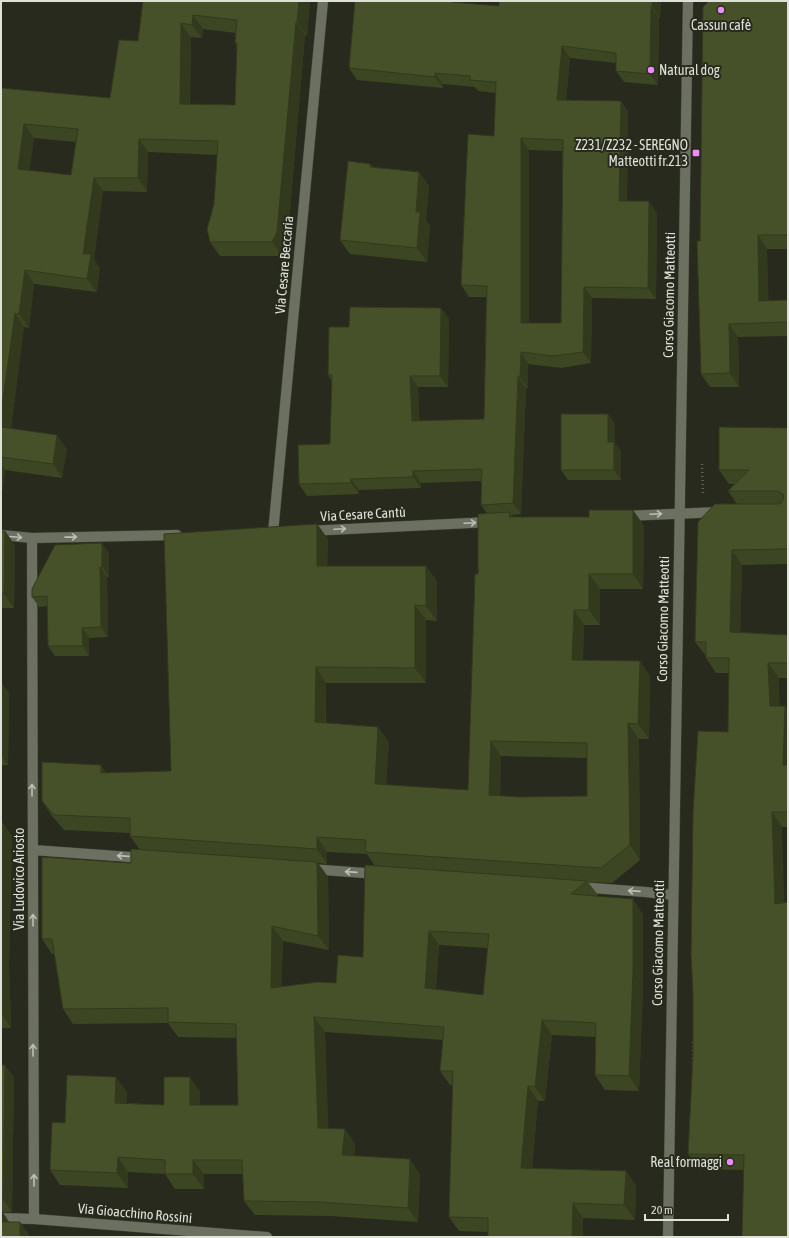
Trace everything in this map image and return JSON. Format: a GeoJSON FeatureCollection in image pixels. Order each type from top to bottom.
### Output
{"type":"FeatureCollection","features":[{"type":"Feature","properties":{"kind":"street","name":"Via Cesare Beccaria"},"geometry":{"type":"LineString","coordinates":[[273,533],[323,1]]}},
{"type":"Feature","properties":{"kind":"street","name":"Corso Giacomo Matteotti"},"geometry":{"type":"LineString","coordinates":[[668,1237],[688,1]]}},
{"type":"Feature","properties":{"kind":"street"},"geometry":{"type":"LineString","coordinates":[[616,516],[726,512]]}},
{"type":"Feature","properties":{"kind":"street","name":"Via Cesare Cantù"},"geometry":{"type":"LineString","coordinates":[[297,531],[496,522]]}},
{"type":"Feature","properties":{"kind":"street"},"geometry":{"type":"LineString","coordinates":[[1,535],[32,538],[187,535]]}},
{"type":"Feature","properties":{"kind":"street","name":"Via Ludovico Ariosto"},"geometry":{"type":"LineString","coordinates":[[32,538],[34,1219]]}},
{"type":"Feature","properties":{"kind":"street"},"geometry":{"type":"LineString","coordinates":[[33,850],[156,858]]}},
{"type":"Feature","properties":{"kind":"street"},"geometry":{"type":"LineString","coordinates":[[298,868],[385,874]]}},
{"type":"Feature","properties":{"kind":"street"},"geometry":{"type":"LineString","coordinates":[[566,886],[673,895]]}},
{"type":"Feature","properties":{"kind":"street","name":"Via Gioacchino Rossini"},"geometry":{"type":"LineString","coordinates":[[1,1218],[34,1219],[169,1234],[267,1237]]}},
{"type":"Feature","properties":{"kind":"building"},"geometry":{"type":"Polygon","coordinates":[[[143,1],[299,1],[277,232],[272,242],[210,242],[207,229],[214,204],[218,141],[139,139],[138,178],[94,178],[83,254],[91,254],[87,279],[25,270],[19,314],[15,313],[1,413],[1,88],[110,98],[119,40],[138,41],[143,1]],[[193,15],[192,25],[181,23],[180,104],[235,105],[237,43],[235,43],[237,20],[193,15]],[[24,124],[18,169],[71,175],[78,129],[24,124]]]}},
{"type":"Feature","properties":{"kind":"building"},"geometry":{"type":"Polygon","coordinates":[[[355,1],[451,1],[499,6],[499,1],[653,1],[651,6],[650,74],[616,71],[616,53],[562,46],[557,100],[621,101],[619,201],[649,201],[648,288],[584,287],[583,352],[553,356],[521,352],[520,377],[518,377],[513,503],[481,505],[482,469],[413,471],[413,477],[351,479],[351,483],[299,484],[298,445],[330,444],[332,375],[328,375],[329,327],[349,327],[350,307],[441,308],[440,376],[410,376],[412,421],[484,419],[487,286],[461,285],[468,134],[494,136],[496,82],[470,80],[470,76],[435,73],[435,77],[349,68],[355,1]],[[521,138],[521,323],[561,323],[563,140],[521,138]]]}},
{"type":"Feature","properties":{"kind":"building"},"geometry":{"type":"Polygon","coordinates":[[[709,1],[788,1],[788,235],[758,235],[759,301],[788,300],[788,322],[729,324],[730,373],[701,374],[697,241],[700,241],[703,7],[709,1]]]}},
{"type":"Feature","properties":{"kind":"building"},"geometry":{"type":"Polygon","coordinates":[[[348,161],[370,164],[370,167],[419,172],[416,212],[420,212],[417,248],[340,240],[348,161]]]}},
{"type":"Feature","properties":{"kind":"building"},"geometry":{"type":"Polygon","coordinates":[[[561,414],[608,414],[608,442],[614,442],[614,470],[561,470],[561,414]]]}},
{"type":"Feature","properties":{"kind":"building"},"geometry":{"type":"Polygon","coordinates":[[[1,427],[57,435],[53,464],[1,457],[1,427]]]}},
{"type":"Feature","properties":{"kind":"building"},"geometry":{"type":"Polygon","coordinates":[[[719,427],[788,428],[788,549],[732,550],[730,632],[788,635],[788,663],[768,663],[770,706],[785,706],[783,765],[788,765],[788,812],[772,812],[775,904],[788,902],[788,1237],[742,1237],[744,1155],[688,1154],[693,1055],[693,993],[691,955],[693,812],[698,731],[728,732],[729,658],[706,658],[706,642],[695,642],[698,522],[715,504],[778,504],[781,503],[784,498],[783,494],[778,491],[728,491],[749,470],[719,470],[719,427]]]}},
{"type":"Feature","properties":{"kind":"building"},"geometry":{"type":"Polygon","coordinates":[[[589,510],[633,510],[633,574],[589,574],[589,610],[574,610],[572,660],[640,661],[638,724],[628,723],[630,845],[601,868],[365,852],[366,840],[317,837],[317,849],[130,836],[130,818],[54,815],[42,801],[42,762],[101,765],[101,773],[171,771],[164,534],[317,524],[317,566],[426,566],[426,606],[415,605],[415,668],[316,667],[315,722],[378,727],[375,784],[468,790],[475,574],[478,574],[478,514],[510,512],[509,517],[589,517],[589,510]],[[491,741],[489,795],[520,797],[587,796],[587,743],[491,741]]]}},
{"type":"Feature","properties":{"kind":"building"},"geometry":{"type":"Polygon","coordinates":[[[1,531],[5,531],[4,594],[1,594],[1,531]]]}},
{"type":"Feature","properties":{"kind":"building"},"geometry":{"type":"Polygon","coordinates":[[[102,543],[102,567],[100,567],[101,627],[82,628],[83,646],[48,646],[47,596],[32,597],[32,589],[55,545],[102,543]]]}},
{"type":"Feature","properties":{"kind":"building"},"geometry":{"type":"Polygon","coordinates":[[[1,683],[2,683],[1,755],[1,683]]]}},
{"type":"Feature","properties":{"kind":"building"},"geometry":{"type":"Polygon","coordinates":[[[1,823],[3,823],[1,910],[1,823]]]}},
{"type":"Feature","properties":{"kind":"building"},"geometry":{"type":"Polygon","coordinates":[[[131,849],[317,862],[318,936],[272,926],[271,988],[318,982],[336,983],[338,955],[363,957],[365,865],[587,881],[571,894],[633,899],[633,972],[629,1076],[595,1075],[596,1023],[542,1020],[535,1087],[528,1086],[521,1168],[626,1171],[624,1205],[573,1203],[572,1237],[488,1237],[488,1218],[449,1217],[453,1071],[440,1071],[444,1027],[314,1017],[318,1128],[345,1129],[342,1155],[410,1159],[408,1208],[319,1202],[244,1201],[242,1160],[193,1160],[193,1174],[165,1174],[165,1160],[118,1157],[117,1173],[50,1170],[52,1122],[65,1123],[67,1075],[116,1077],[115,1103],[164,1105],[164,1077],[190,1077],[190,1105],[238,1105],[236,1024],[168,1022],[168,1008],[63,1009],[52,939],[42,939],[42,857],[131,863],[131,849]],[[429,931],[425,988],[483,995],[489,934],[429,931]]]}},
{"type":"Feature","properties":{"kind":"building"},"geometry":{"type":"Polygon","coordinates":[[[1,985],[2,1015],[1,1015],[1,985]]]}},
{"type":"Feature","properties":{"kind":"building"},"geometry":{"type":"Polygon","coordinates":[[[1,1065],[5,1065],[3,1199],[1,1199],[1,1065]]]}},
{"type":"Feature","properties":{"kind":"building"},"geometry":{"type":"Polygon","coordinates":[[[1,1212],[2,1222],[20,1222],[20,1237],[1,1237],[1,1212]]]}},
{"type":"Feature","properties":{"kind":"place","name":"Cassun cafè"},"geometry":{"type":"Point","coordinates":[721,10]}},
{"type":"Feature","properties":{"kind":"place","name":"Natural dog"},"geometry":{"type":"Point","coordinates":[651,70]}},
{"type":"Feature","properties":{"kind":"place","name":"Z231/Z232 - SEREGNO Matteotti fr.213"},"geometry":{"type":"Point","coordinates":[696,153]}},
{"type":"Feature","properties":{"kind":"place","name":"Real formaggi"},"geometry":{"type":"Point","coordinates":[730,1162]}}]}
